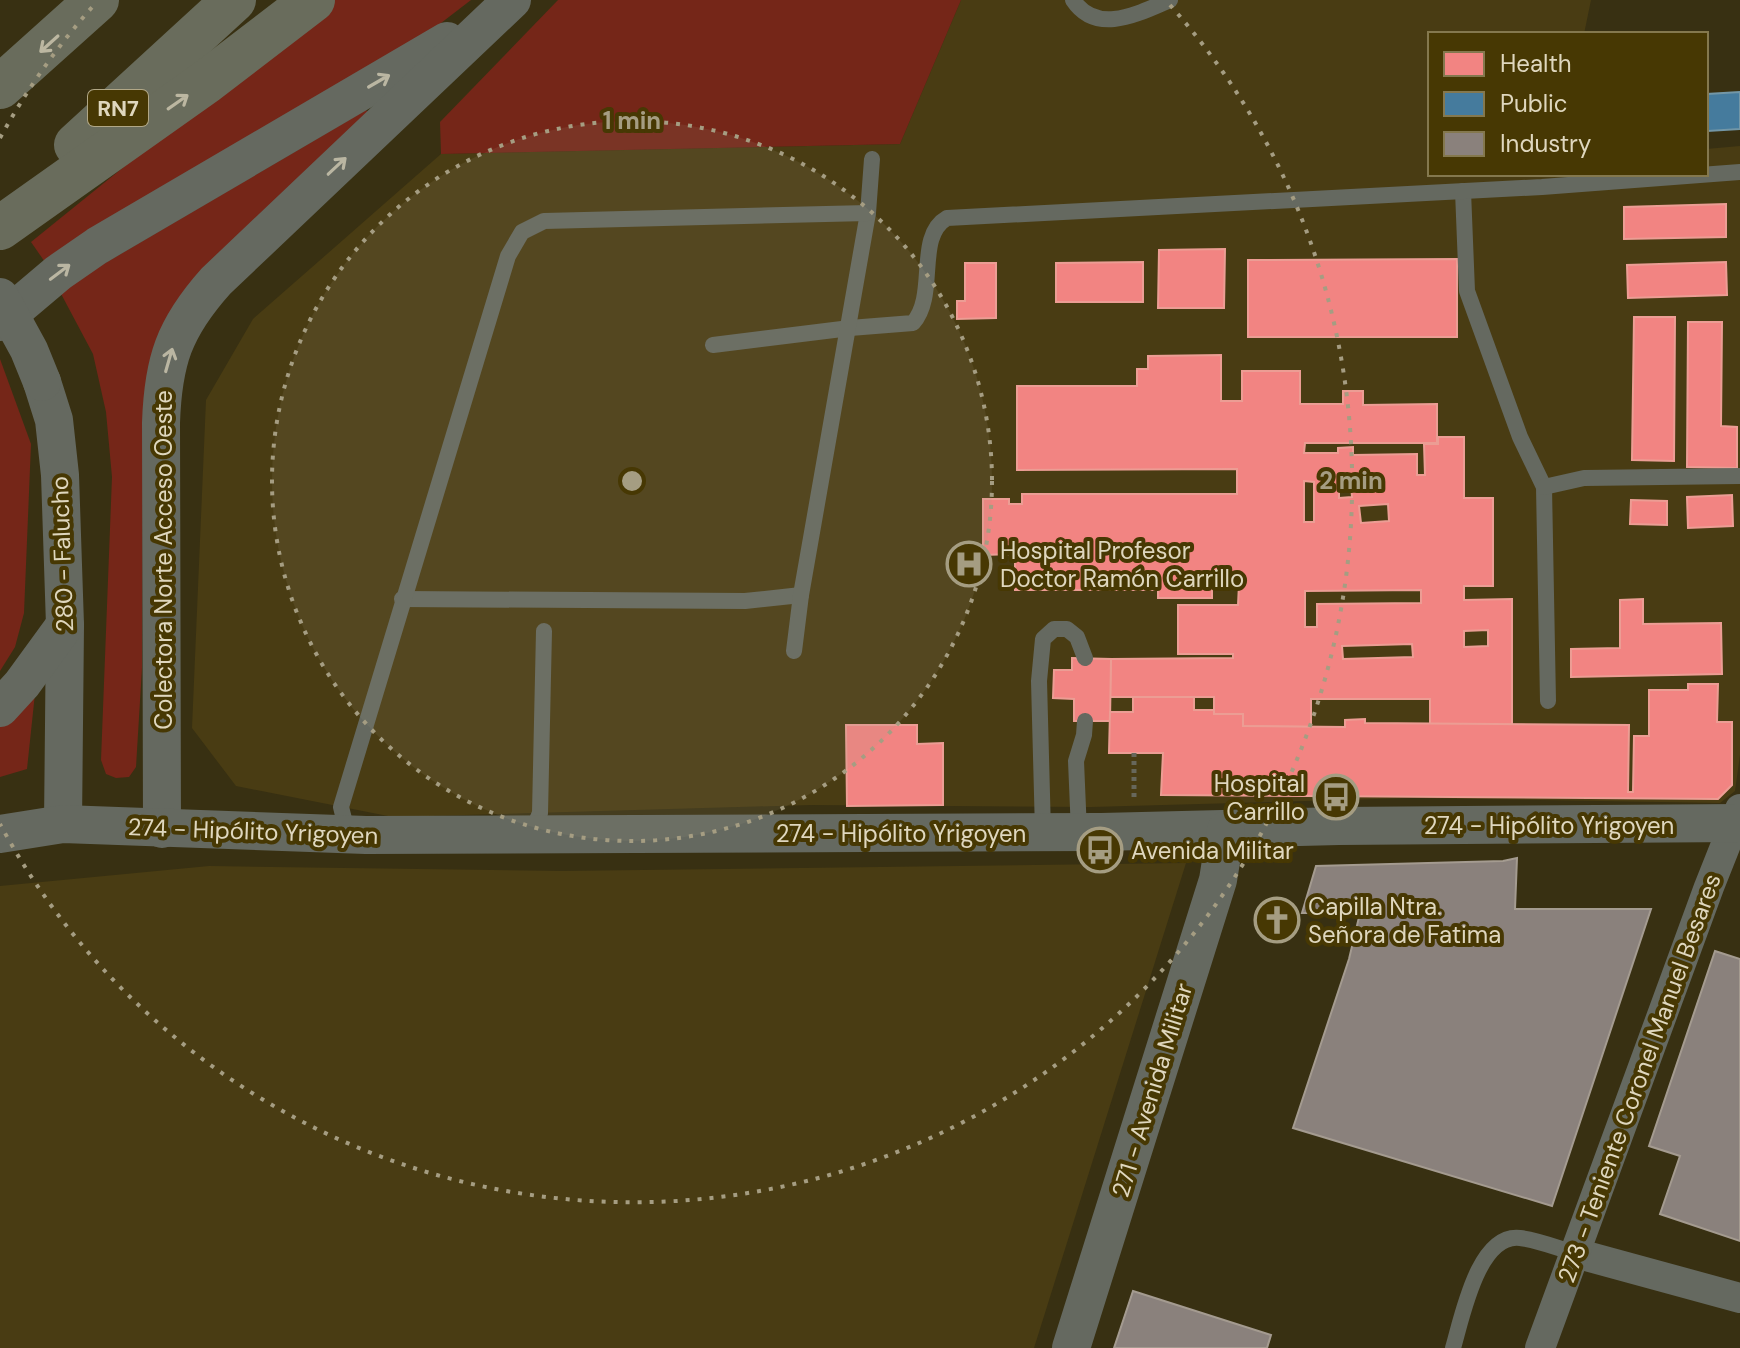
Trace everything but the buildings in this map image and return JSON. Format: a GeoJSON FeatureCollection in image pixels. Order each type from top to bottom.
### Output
{"type":"FeatureCollection","features":[{"type":"Feature","properties":{"kind":"highway"},"geometry":{"type":"LineString","coordinates":[[0,87],[97,0]]}},
{"type":"Feature","properties":{"kind":"highway","name":"RN7"},"geometry":{"type":"LineString","coordinates":[[0,214],[234,0]]}},
{"type":"Feature","properties":{"kind":"highway"},"geometry":{"type":"LineString","coordinates":[[0,228],[206,82],[313,0]]}},
{"type":"Feature","properties":{"kind":"street"},"geometry":{"type":"LineString","coordinates":[[0,322],[58,273],[97,246],[508,4]]}},
{"type":"Feature","properties":{"kind":"street","name":"Colectora Norte Acceso Oeste"},"geometry":{"type":"LineString","coordinates":[[162,829],[161,423],[167,361],[178,333],[196,303],[216,281],[508,4]]}},
{"type":"Feature","properties":{"kind":"street","name":"280 - Falucho"},"geometry":{"type":"LineString","coordinates":[[0,297],[29,350],[54,420],[60,475],[65,625],[63,824]]}},
{"type":"Feature","properties":{"kind":"street"},"geometry":{"type":"LineString","coordinates":[[0,708],[22,684],[65,625]]}},
{"type":"Feature","properties":{"kind":"street","name":"274 - Hipólito Yrigoyen"},"geometry":{"type":"LineString","coordinates":[[0,806],[63,824]]}},
{"type":"Feature","properties":{"kind":"street","name":"274 - Hipólito Yrigoyen"},"geometry":{"type":"LineString","coordinates":[[0,834],[63,824],[348,835],[1134,832],[1738,819]]}},
{"type":"Feature","properties":{"kind":"street","name":"273 - Teniente Coronel Manuel Besares"},"geometry":{"type":"LineString","coordinates":[[1540,1348],[1709,887],[1738,819]]}},
{"type":"Feature","properties":{"kind":"street","name":"271 - Avenida Militar"},"geometry":{"type":"LineString","coordinates":[[1071,1348],[1218,880],[1226,830]]}},
{"type":"Feature","properties":{"kind":"street"},"geometry":{"type":"LineString","coordinates":[[1575,1253],[1740,1298]]}},
{"type":"Feature","properties":{"kind":"lane"},"geometry":{"type":"LineString","coordinates":[[1073,0],[1091,18],[1114,20],[1132,8],[1170,0]]}},
{"type":"Feature","properties":{"kind":"lane"},"geometry":{"type":"LineString","coordinates":[[794,651],[801,595],[850,328],[868,213],[872,159]]}},
{"type":"Feature","properties":{"kind":"lane"},"geometry":{"type":"LineString","coordinates":[[1708,174],[1740,172]]}},
{"type":"Feature","properties":{"kind":"lane"},"geometry":{"type":"LineString","coordinates":[[713,345],[913,323],[924,307],[932,234],[938,223],[947,218],[1463,191],[1682,176]]}},
{"type":"Feature","properties":{"kind":"lane"},"geometry":{"type":"LineString","coordinates":[[1463,191],[1467,291],[1520,437],[1544,487],[1548,701]]}},
{"type":"Feature","properties":{"kind":"lane"},"geometry":{"type":"LineString","coordinates":[[348,835],[341,807],[508,256],[522,232],[544,221],[868,213]]}},
{"type":"Feature","properties":{"kind":"lane"},"geometry":{"type":"LineString","coordinates":[[1544,487],[1584,478],[1740,476]]}},
{"type":"Feature","properties":{"kind":"lane"},"geometry":{"type":"LineString","coordinates":[[402,599],[745,601],[801,595]]}},
{"type":"Feature","properties":{"kind":"lane"},"geometry":{"type":"LineString","coordinates":[[1061,832],[1039,681],[1043,639],[1054,629],[1067,629],[1077,637],[1085,658]]}},
{"type":"Feature","properties":{"kind":"lane"},"geometry":{"type":"LineString","coordinates":[[531,834],[540,813],[544,631]]}},
{"type":"Feature","properties":{"kind":"lane"},"geometry":{"type":"LineString","coordinates":[[1061,832],[1085,721]]}},
{"type":"Feature","properties":{"kind":"lane"},"geometry":{"type":"LineString","coordinates":[[1453,1348],[1476,1273],[1486,1257],[1505,1240],[1518,1238],[1575,1253]]}},
{"type":"Feature","properties":{"kind":"path"},"geometry":{"type":"LineString","coordinates":[[1134,753],[1134,832]]}},
{"type":"Feature","properties":{"kind":"shaded area"},"geometry":{"type":"Polygon","coordinates":[[[330,0],[471,0],[428,33],[47,265],[31,242],[330,0]]]}},
{"type":"Feature","properties":{"kind":"shaded area"},"geometry":{"type":"Polygon","coordinates":[[[558,0],[961,0],[900,144],[441,154],[440,122],[558,0]]]}},
{"type":"Feature","properties":{"kind":"shaded area","name":"Hospital Profesor Doctor Ramón Carrillo"},"geometry":{"type":"Polygon","coordinates":[[[961,0],[1591,0],[1584,32],[1428,32],[1428,176],[1708,176],[1708,149],[1740,146],[1740,755],[1735,791],[1720,803],[1412,798],[1091,807],[811,805],[393,817],[236,786],[192,728],[206,400],[253,319],[441,154],[900,144],[961,0]]]}},
{"type":"Feature","properties":{"kind":"shaded area"},"geometry":{"type":"Polygon","coordinates":[[[366,110],[372,116],[216,259],[143,455],[142,668],[136,767],[129,777],[116,778],[106,774],[101,760],[112,477],[106,412],[93,354],[59,290],[366,110]]]}},
{"type":"Feature","properties":{"kind":"shaded area"},"geometry":{"type":"Polygon","coordinates":[[[0,359],[31,444],[24,613],[15,647],[0,671],[0,359]]]}},
{"type":"Feature","properties":{"kind":"shaded area"},"geometry":{"type":"Polygon","coordinates":[[[36,684],[27,769],[0,777],[0,722],[36,684]]]}},
{"type":"Feature","properties":{"kind":"shaded area"},"geometry":{"type":"Polygon","coordinates":[[[1186,863],[1034,1348],[0,1348],[0,886],[209,866],[562,871],[1186,863]]]}},
{"type":"Feature","properties":{"kind":"place","name":"Hospital Profesor Doctor Ramón Carrillo"},"geometry":{"type":"Point","coordinates":[969,564]}},
{"type":"Feature","properties":{"kind":"place","name":"Hospital Carrillo"},"geometry":{"type":"Point","coordinates":[1336,797]}},
{"type":"Feature","properties":{"kind":"place","name":"Avenida Militar"},"geometry":{"type":"Point","coordinates":[1100,850]}},
{"type":"Feature","properties":{"kind":"place","name":"Capilla Ntra. Señora de Fatima"},"geometry":{"type":"Point","coordinates":[1277,920]}}]}
